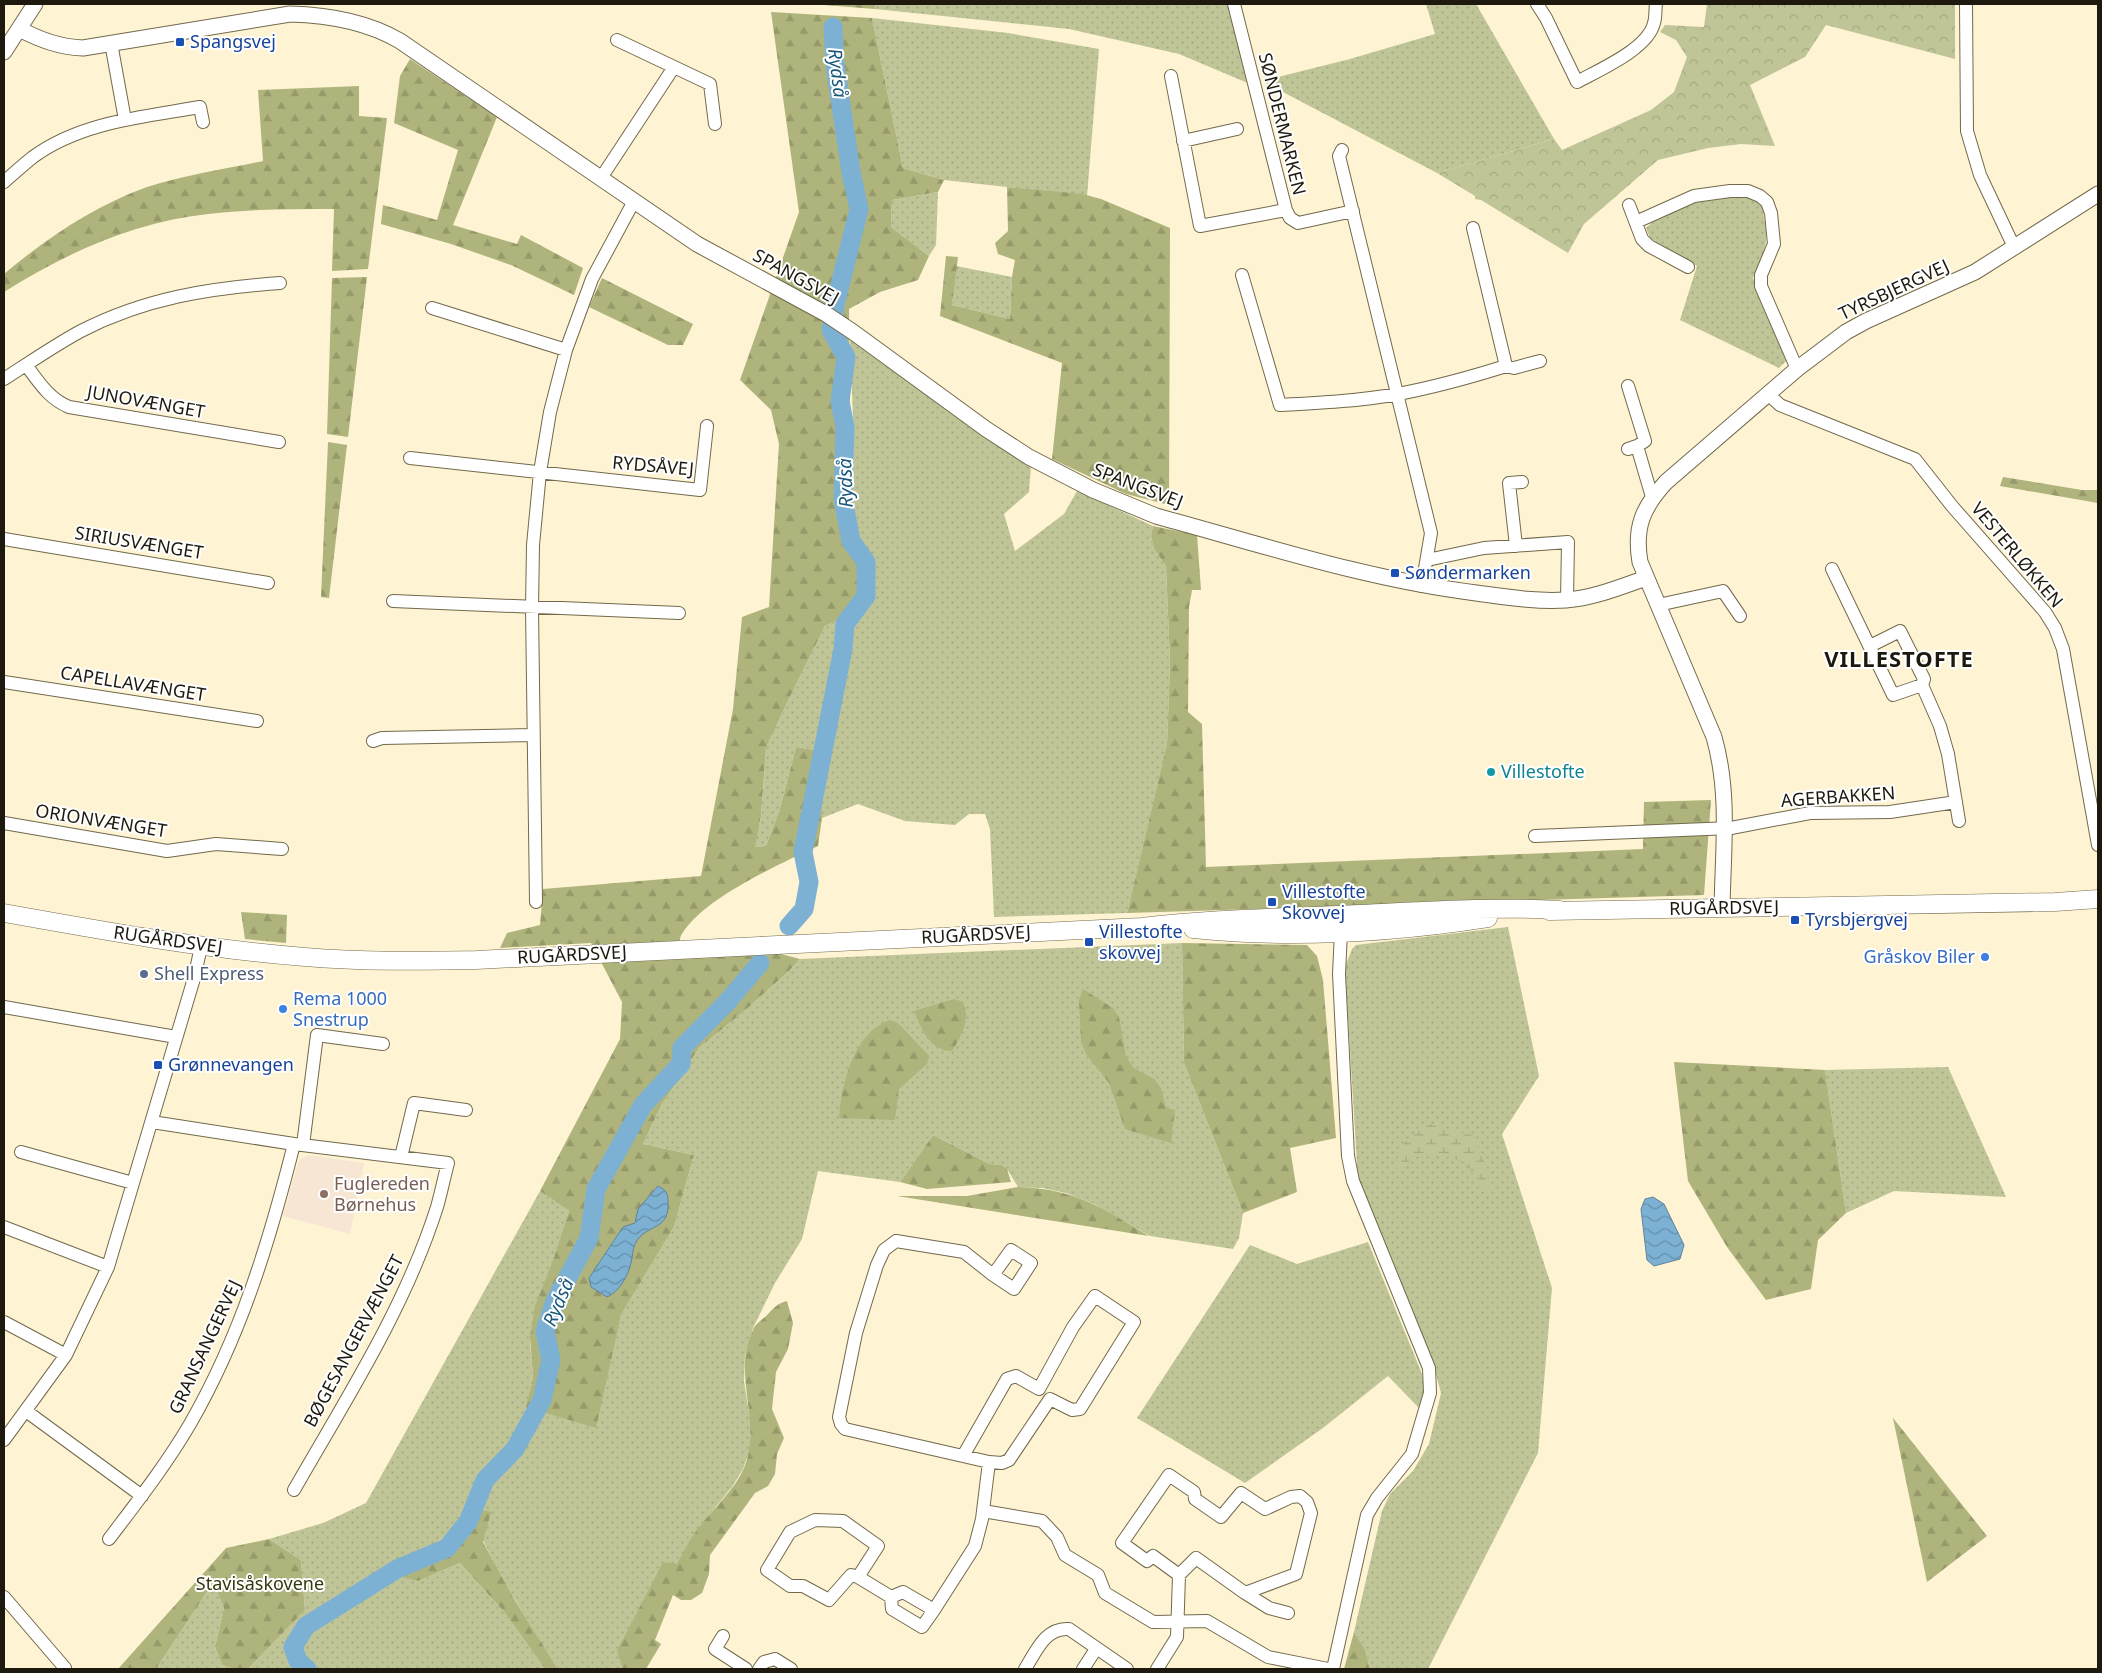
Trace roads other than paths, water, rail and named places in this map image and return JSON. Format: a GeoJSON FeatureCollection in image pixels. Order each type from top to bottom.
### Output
{"type":"FeatureCollection","features":[{"type":"Feature","properties":{"kind":"main road","name":"RUGÅRDSVEJ"},"geometry":{"type":"LineString","coordinates":[[4,913],[201,946],[306,958],[389,962],[476,960],[1142,926],[1243,934],[1335,924],[1384,921],[1404,918],[1422,911],[1514,908],[1560,910],[1722,908],[2046,902],[2098,899]]}},
{"type":"Feature","properties":{"kind":"main road","name":"RUGÅRDSVEJ"},"geometry":{"type":"LineString","coordinates":[[1335,924],[1416,928],[1560,910]]}},
{"type":"Feature","properties":{"kind":"street"},"geometry":{"type":"LineString","coordinates":[[4,52],[35,4]]}},
{"type":"Feature","properties":{"kind":"street","name":"SØNDERMARKEN"},"geometry":{"type":"LineString","coordinates":[[1234,4],[1286,210],[1290,218],[1298,223],[1353,211]]}},
{"type":"Feature","properties":{"kind":"street"},"geometry":{"type":"LineString","coordinates":[[1537,4],[1546,18],[1577,82],[1639,46],[1648,36],[1654,25],[1656,4]]}},
{"type":"Feature","properties":{"kind":"street"},"geometry":{"type":"LineString","coordinates":[[1966,4],[1967,131],[1980,175],[2014,247]]}},
{"type":"Feature","properties":{"kind":"street","name":"SPANGSVEJ"},"geometry":{"type":"LineString","coordinates":[[19,29],[48,43],[64,47],[83,48],[290,14],[320,15],[362,24],[400,41],[697,244],[826,314],[1029,458],[1093,490],[1156,516],[1355,572],[1422,586],[1529,600],[1567,600],[1602,594],[1646,578]]}},
{"type":"Feature","properties":{"kind":"street"},"geometry":{"type":"LineString","coordinates":[[616,40],[710,84],[715,124]]}},
{"type":"Feature","properties":{"kind":"street"},"geometry":{"type":"LineString","coordinates":[[111,43],[125,120]]}},
{"type":"Feature","properties":{"kind":"street"},"geometry":{"type":"LineString","coordinates":[[601,178],[674,67]]}},
{"type":"Feature","properties":{"kind":"street"},"geometry":{"type":"LineString","coordinates":[[1171,76],[1200,226],[1286,210]]}},
{"type":"Feature","properties":{"kind":"street"},"geometry":{"type":"LineString","coordinates":[[4,182],[34,156],[63,140],[90,129],[125,120],[200,107],[203,122]]}},
{"type":"Feature","properties":{"kind":"street"},"geometry":{"type":"LineString","coordinates":[[1183,141],[1237,129]]}},
{"type":"Feature","properties":{"kind":"street"},"geometry":{"type":"LineString","coordinates":[[1342,150],[1339,156],[1431,533],[1422,586]]}},
{"type":"Feature","properties":{"kind":"street"},"geometry":{"type":"LineString","coordinates":[[1636,222],[1694,196],[1730,191],[1748,191],[1760,196],[1767,202],[1771,213],[1774,244],[1761,275],[1761,286],[1797,369]]}},
{"type":"Feature","properties":{"kind":"street","name":"TYRSBJERGVEJ"},"geometry":{"type":"LineString","coordinates":[[1722,908],[1723,778],[1714,737],[1640,562],[1638,537],[1644,512],[1652,496],[1797,369],[1846,332],[1866,321],[1975,272],[2098,194]]}},
{"type":"Feature","properties":{"kind":"street"},"geometry":{"type":"LineString","coordinates":[[536,902],[532,735],[532,608],[533,545],[540,472],[550,412],[566,350],[592,279],[634,201]]}},
{"type":"Feature","properties":{"kind":"street"},"geometry":{"type":"LineString","coordinates":[[1629,205],[1642,238],[1649,246],[1688,267]]}},
{"type":"Feature","properties":{"kind":"street"},"geometry":{"type":"LineString","coordinates":[[1473,228],[1506,366]]}},
{"type":"Feature","properties":{"kind":"street"},"geometry":{"type":"LineString","coordinates":[[1242,275],[1280,405],[1346,401],[1398,394],[1455,382],[1506,366],[1514,368],[1540,361]]}},
{"type":"Feature","properties":{"kind":"street"},"geometry":{"type":"LineString","coordinates":[[4,379],[81,331],[130,310],[177,296],[215,289],[280,283]]}},
{"type":"Feature","properties":{"kind":"street"},"geometry":{"type":"LineString","coordinates":[[432,308],[566,350]]}},
{"type":"Feature","properties":{"kind":"street","name":"JUNOVÆNGET"},"geometry":{"type":"LineString","coordinates":[[26,365],[46,392],[57,402],[69,407],[279,442]]}},
{"type":"Feature","properties":{"kind":"street"},"geometry":{"type":"LineString","coordinates":[[1628,386],[1645,441],[1632,448],[1652,496]]}},
{"type":"Feature","properties":{"kind":"street","name":"VESTERLØKKEN"},"geometry":{"type":"LineString","coordinates":[[1768,394],[1780,405],[1915,459],[1952,506],[2044,612],[2055,628],[2063,649],[2098,845]]}},
{"type":"Feature","properties":{"kind":"street","name":"RYDSÅVEJ"},"geometry":{"type":"LineString","coordinates":[[410,458],[700,490],[707,426]]}},
{"type":"Feature","properties":{"kind":"street"},"geometry":{"type":"LineString","coordinates":[[1516,546],[1509,483],[1522,482]]}},
{"type":"Feature","properties":{"kind":"street","name":"SIRIUSVÆNGET"},"geometry":{"type":"LineString","coordinates":[[4,539],[268,582]]}},
{"type":"Feature","properties":{"kind":"street"},"geometry":{"type":"LineString","coordinates":[[1427,560],[1484,548],[1568,542],[1567,600]]}},
{"type":"Feature","properties":{"kind":"street"},"geometry":{"type":"LineString","coordinates":[[1832,569],[1893,695],[1922,686]]}},
{"type":"Feature","properties":{"kind":"street"},"geometry":{"type":"LineString","coordinates":[[1658,605],[1723,591],[1740,616]]}},
{"type":"Feature","properties":{"kind":"street"},"geometry":{"type":"LineString","coordinates":[[393,601],[679,613]]}},
{"type":"Feature","properties":{"kind":"street"},"geometry":{"type":"LineString","coordinates":[[1870,646],[1900,631],[1924,679],[1922,686],[1940,726],[1948,754],[1959,821]]}},
{"type":"Feature","properties":{"kind":"street","name":"CAPELLAVÆNGET"},"geometry":{"type":"LineString","coordinates":[[4,682],[257,721]]}},
{"type":"Feature","properties":{"kind":"street"},"geometry":{"type":"LineString","coordinates":[[373,741],[382,738],[532,735]]}},
{"type":"Feature","properties":{"kind":"street","name":"AGERBAKKEN"},"geometry":{"type":"LineString","coordinates":[[1724,828],[1810,813],[1890,812],[1956,802]]}},
{"type":"Feature","properties":{"kind":"street","name":"ORIONVÆNGET"},"geometry":{"type":"LineString","coordinates":[[4,823],[167,851],[216,844],[282,849]]}},
{"type":"Feature","properties":{"kind":"street"},"geometry":{"type":"LineString","coordinates":[[1535,836],[1724,828]]}},
{"type":"Feature","properties":{"kind":"street"},"geometry":{"type":"LineString","coordinates":[[1333,1669],[1367,1515],[1412,1454],[1430,1393],[1429,1368],[1351,1173],[1348,1156],[1340,974],[1335,924]]}},
{"type":"Feature","properties":{"kind":"street"},"geometry":{"type":"LineString","coordinates":[[5,1438],[66,1355],[108,1267],[195,975],[201,946]]}},
{"type":"Feature","properties":{"kind":"street"},"geometry":{"type":"LineString","coordinates":[[4,1007],[176,1037]]}},
{"type":"Feature","properties":{"kind":"street","name":"GRANSANGERVEJ"},"geometry":{"type":"LineString","coordinates":[[109,1539],[142,1496],[189,1425],[216,1374],[247,1306],[298,1144],[317,1035],[383,1044]]}},
{"type":"Feature","properties":{"kind":"street"},"geometry":{"type":"LineString","coordinates":[[401,1157],[414,1103],[466,1110]]}},
{"type":"Feature","properties":{"kind":"street","name":"BØGESANGERVÆNGET"},"geometry":{"type":"LineString","coordinates":[[152,1122],[298,1144],[448,1163],[437,1207],[395,1310],[294,1490]]}},
{"type":"Feature","properties":{"kind":"street"},"geometry":{"type":"LineString","coordinates":[[21,1152],[133,1183]]}},
{"type":"Feature","properties":{"kind":"street"},"geometry":{"type":"LineString","coordinates":[[4,1227],[108,1267]]}},
{"type":"Feature","properties":{"kind":"street"},"geometry":{"type":"LineString","coordinates":[[963,1456],[1007,1379],[1016,1376],[1039,1389],[1074,1327],[1095,1296],[1134,1322],[1080,1409],[1072,1410],[1050,1399],[1009,1460],[1002,1463],[989,1462],[845,1429],[840,1424],[839,1417],[856,1333],[877,1266],[884,1250],[896,1242],[964,1252],[993,1275]]}},
{"type":"Feature","properties":{"kind":"street"},"geometry":{"type":"LineString","coordinates":[[4,1322],[66,1355]]}},
{"type":"Feature","properties":{"kind":"street"},"geometry":{"type":"LineString","coordinates":[[26,1411],[142,1496]]}},
{"type":"Feature","properties":{"kind":"street"},"geometry":{"type":"LineString","coordinates":[[891,1597],[892,1609],[922,1627],[976,1546],[983,1511],[989,1462]]}},
{"type":"Feature","properties":{"kind":"street"},"geometry":{"type":"LineString","coordinates":[[1178,1575],[1153,1556],[1147,1561],[1122,1543],[1169,1475],[1194,1492],[1195,1499],[1221,1517],[1241,1493],[1266,1509],[1291,1497],[1300,1496],[1307,1502],[1311,1512],[1296,1574],[1246,1593]]}},
{"type":"Feature","properties":{"kind":"street"},"geometry":{"type":"LineString","coordinates":[[983,1511],[1042,1521],[1057,1537],[1065,1555],[1098,1574],[1105,1594],[1153,1622],[1178,1620],[1207,1621],[1268,1658],[1328,1669]]}},
{"type":"Feature","properties":{"kind":"street"},"geometry":{"type":"LineString","coordinates":[[858,1577],[878,1546],[843,1521],[815,1520],[790,1532],[767,1570],[790,1586],[803,1586],[829,1600],[851,1575],[858,1577],[891,1597]]}},
{"type":"Feature","properties":{"kind":"street"},"geometry":{"type":"LineString","coordinates":[[1157,1669],[1177,1637],[1178,1575],[1196,1558],[1269,1608],[1288,1613]]}},
{"type":"Feature","properties":{"kind":"street"},"geometry":{"type":"LineString","coordinates":[[891,1597],[903,1592],[934,1610]]}},
{"type":"Feature","properties":{"kind":"street"},"geometry":{"type":"LineString","coordinates":[[4,1597],[65,1668]]}},
{"type":"Feature","properties":{"kind":"street"},"geometry":{"type":"LineString","coordinates":[[1025,1669],[1046,1636],[1055,1630],[1069,1629],[1126,1669]]}},
{"type":"Feature","properties":{"kind":"street"},"geometry":{"type":"LineString","coordinates":[[723,1636],[715,1650],[746,1669]]}},
{"type":"Feature","properties":{"kind":"street"},"geometry":{"type":"LineString","coordinates":[[1084,1669],[1096,1649]]}},
{"type":"Feature","properties":{"kind":"street"},"geometry":{"type":"LineString","coordinates":[[759,1669],[764,1662],[774,1659],[791,1669]]}},
{"type":"Feature","properties":{"kind":"water"},"geometry":{"type":"Polygon","coordinates":[[[658,1186],[665,1190],[668,1196],[668,1211],[665,1218],[661,1223],[640,1237],[634,1246],[628,1273],[619,1287],[607,1297],[591,1287],[589,1278],[623,1227],[635,1223],[638,1209],[658,1186]]]}},
{"type":"Feature","properties":{"kind":"water"},"geometry":{"type":"Polygon","coordinates":[[[1653,1197],[1664,1204],[1684,1245],[1680,1259],[1654,1266],[1647,1260],[1641,1209],[1645,1199],[1653,1197]]]}},
{"type":"Feature","properties":{"kind":"waterway","name":"Rydså"},"geometry":{"type":"LineString","coordinates":[[789,926],[804,909],[809,882],[803,852],[843,649],[845,624],[866,596],[866,562],[851,541],[843,499],[845,427],[840,401],[846,357],[831,330],[835,305],[859,209],[851,172],[835,65],[833,27]]}},
{"type":"Feature","properties":{"kind":"waterway","name":"Rydså"},"geometry":{"type":"LineString","coordinates":[[307,1669],[298,1661],[293,1647],[306,1626],[397,1569],[447,1548],[468,1522],[485,1480],[515,1449],[542,1400],[551,1360],[545,1331],[555,1301],[589,1238],[596,1189],[643,1105],[681,1064],[682,1048],[729,1000],[760,963]]}},
{"type":"Feature","properties":{"kind":"place","name":"Spangsvej"},"geometry":{"type":"Point","coordinates":[180,42]}},
{"type":"Feature","properties":{"kind":"place","name":"Søndermarken"},"geometry":{"type":"Point","coordinates":[1395,573]}},
{"type":"Feature","properties":{"kind":"place","name":"Villestofte"},"geometry":{"type":"Point","coordinates":[1491,772]}},
{"type":"Feature","properties":{"kind":"place","name":"Villestofte Skovvej"},"geometry":{"type":"Point","coordinates":[1272,902]}},
{"type":"Feature","properties":{"kind":"place","name":"Tyrsbjergvej"},"geometry":{"type":"Point","coordinates":[1795,920]}},
{"type":"Feature","properties":{"kind":"place","name":"Villestofte skovvej"},"geometry":{"type":"Point","coordinates":[1089,942]}},
{"type":"Feature","properties":{"kind":"place","name":"Gråskov Biler"},"geometry":{"type":"Point","coordinates":[1985,957]}},
{"type":"Feature","properties":{"kind":"place","name":"Shell Express"},"geometry":{"type":"Point","coordinates":[144,974]}},
{"type":"Feature","properties":{"kind":"place","name":"Rema 1000 Snestrup"},"geometry":{"type":"Point","coordinates":[283,1009]}},
{"type":"Feature","properties":{"kind":"place","name":"Grønnevangen"},"geometry":{"type":"Point","coordinates":[158,1065]}},
{"type":"Feature","properties":{"kind":"place","name":"Fuglereden Børnehus"},"geometry":{"type":"Point","coordinates":[324,1194]}},
{"type":"Feature","properties":{"kind":"district","name":"VILLESTOFTE"},"geometry":{"type":"Point","coordinates":[1899,659]}},
{"type":"Feature","properties":{"kind":"park label","name":"Stavisåskovene"},"geometry":{"type":"Point","coordinates":[260,1584]}}]}
